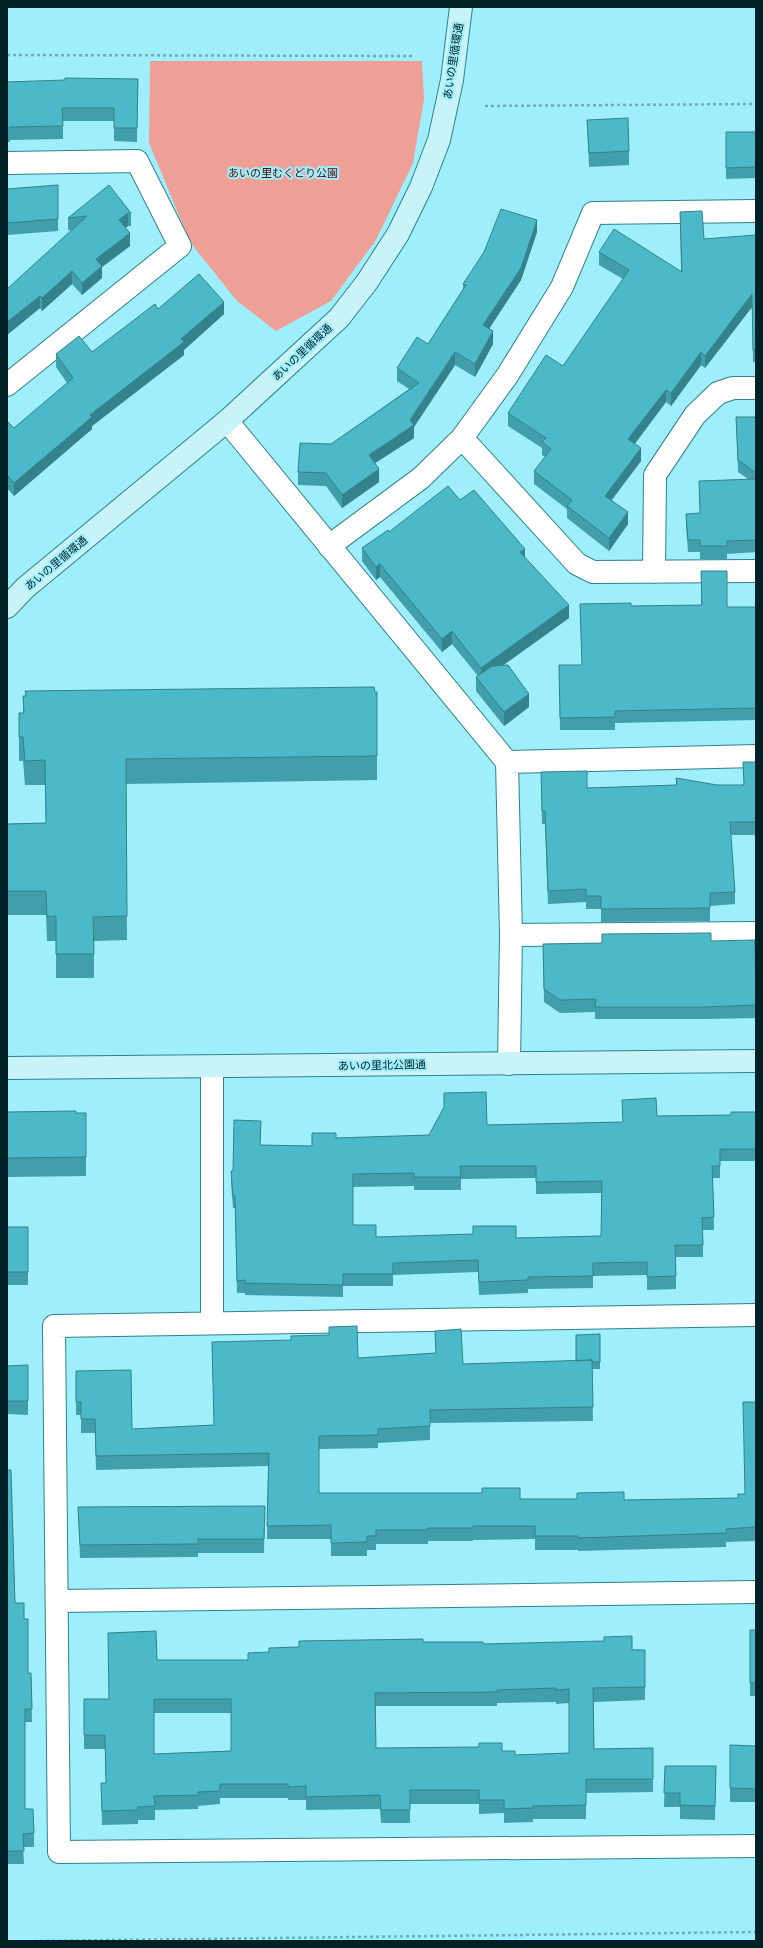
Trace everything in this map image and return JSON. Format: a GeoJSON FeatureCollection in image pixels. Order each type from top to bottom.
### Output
{"type":"FeatureCollection","features":[{"type":"Feature","properties":{"kind":"street","name":"あいの里循環通"},"geometry":{"type":"LineString","coordinates":[[7,607],[25,588],[227,421],[339,318],[367,282],[398,234],[421,187],[439,140],[452,80],[461,7]]}},
{"type":"Feature","properties":{"kind":"street"},"geometry":{"type":"LineString","coordinates":[[7,163],[137,161],[180,246],[7,385]]}},
{"type":"Feature","properties":{"kind":"street"},"geometry":{"type":"LineString","coordinates":[[329,546],[421,478],[462,438],[507,376],[562,287],[593,213],[756,211]]}},
{"type":"Feature","properties":{"kind":"street"},"geometry":{"type":"LineString","coordinates":[[654,572],[655,475],[695,415],[718,393],[733,388],[756,388]]}},
{"type":"Feature","properties":{"kind":"street"},"geometry":{"type":"LineString","coordinates":[[227,421],[507,762],[511,935],[509,1064]]}},
{"type":"Feature","properties":{"kind":"street"},"geometry":{"type":"LineString","coordinates":[[462,438],[576,564],[593,572],[756,571]]}},
{"type":"Feature","properties":{"kind":"street"},"geometry":{"type":"LineString","coordinates":[[507,762],[756,756]]}},
{"type":"Feature","properties":{"kind":"street"},"geometry":{"type":"LineString","coordinates":[[511,935],[756,933]]}},
{"type":"Feature","properties":{"kind":"street","name":"あいの里北公園通"},"geometry":{"type":"LineString","coordinates":[[7,1068],[756,1061]]}},
{"type":"Feature","properties":{"kind":"street"},"geometry":{"type":"LineString","coordinates":[[212,1067],[212,1322]]}},
{"type":"Feature","properties":{"kind":"street"},"geometry":{"type":"LineString","coordinates":[[756,1315],[212,1322],[54,1326],[59,1852],[756,1846]]}},
{"type":"Feature","properties":{"kind":"street"},"geometry":{"type":"LineString","coordinates":[[57,1601],[756,1592]]}},
{"type":"Feature","properties":{"kind":"path"},"geometry":{"type":"LineString","coordinates":[[7,55],[413,56]]}},
{"type":"Feature","properties":{"kind":"path"},"geometry":{"type":"LineString","coordinates":[[485,106],[756,104]]}},
{"type":"Feature","properties":{"kind":"path"},"geometry":{"type":"LineString","coordinates":[[34,1941],[756,1932]]}},
{"type":"Feature","properties":{"kind":"green space","name":"あいの里むくどり公園"},"geometry":{"type":"Polygon","coordinates":[[[150,61],[422,61],[424,99],[413,163],[376,240],[331,301],[276,331],[237,301],[190,242],[149,143],[150,61]]]}},
{"type":"Feature","properties":{"kind":"building"},"geometry":{"type":"Polygon","coordinates":[[[65,78],[138,79],[137,128],[114,128],[114,108],[62,108],[63,126],[7,128],[7,82],[65,80],[65,78]]]}},
{"type":"Feature","properties":{"kind":"building"},"geometry":{"type":"Polygon","coordinates":[[[628,118],[629,151],[589,153],[587,120],[628,118]]]}},
{"type":"Feature","properties":{"kind":"building"},"geometry":{"type":"Polygon","coordinates":[[[726,132],[756,132],[756,167],[726,168],[726,132]]]}},
{"type":"Feature","properties":{"kind":"building"},"geometry":{"type":"Polygon","coordinates":[[[58,185],[58,219],[7,223],[7,189],[58,185]]]}},
{"type":"Feature","properties":{"kind":"building"},"geometry":{"type":"Polygon","coordinates":[[[109,185],[131,213],[128,213],[119,220],[130,233],[96,259],[102,266],[82,283],[72,271],[42,298],[40,296],[7,322],[7,289],[87,216],[68,218],[109,185]]]}},
{"type":"Feature","properties":{"kind":"building"},"geometry":{"type":"Polygon","coordinates":[[[501,209],[537,220],[521,268],[483,325],[493,331],[475,364],[455,352],[410,420],[414,425],[369,455],[379,469],[342,495],[326,473],[298,472],[300,443],[331,444],[419,383],[397,368],[417,337],[428,344],[466,285],[463,284],[484,252],[501,209]]]}},
{"type":"Feature","properties":{"kind":"building"},"geometry":{"type":"Polygon","coordinates":[[[702,211],[704,239],[756,235],[756,350],[753,350],[752,294],[705,356],[701,352],[671,393],[666,390],[628,439],[641,448],[605,496],[628,512],[609,538],[567,506],[572,500],[534,471],[551,449],[542,442],[546,438],[508,413],[546,355],[563,366],[629,270],[599,252],[614,229],[682,272],[680,212],[702,211]]]}},
{"type":"Feature","properties":{"kind":"building"},"geometry":{"type":"Polygon","coordinates":[[[199,274],[224,302],[181,339],[184,342],[90,415],[92,417],[14,483],[7,475],[7,421],[14,428],[73,378],[56,354],[79,336],[92,352],[155,304],[158,309],[199,274]]]}},
{"type":"Feature","properties":{"kind":"building"},"geometry":{"type":"Polygon","coordinates":[[[736,417],[756,417],[756,473],[738,460],[736,417]]]}},
{"type":"Feature","properties":{"kind":"building"},"geometry":{"type":"Polygon","coordinates":[[[756,479],[756,540],[727,541],[727,546],[700,546],[700,540],[688,540],[686,514],[700,513],[699,481],[756,479]]]}},
{"type":"Feature","properties":{"kind":"building"},"geometry":{"type":"Polygon","coordinates":[[[448,486],[460,500],[474,490],[525,549],[520,552],[569,605],[481,668],[452,631],[442,639],[380,564],[376,567],[362,548],[388,530],[389,532],[448,486]]]}},
{"type":"Feature","properties":{"kind":"building"},"geometry":{"type":"Polygon","coordinates":[[[701,571],[727,571],[727,607],[756,607],[756,708],[615,711],[615,717],[560,718],[559,665],[582,665],[580,604],[631,603],[631,606],[702,605],[701,571]]]}},
{"type":"Feature","properties":{"kind":"building"},"geometry":{"type":"Polygon","coordinates":[[[508,665],[529,694],[504,712],[476,677],[492,666],[508,665]]]}},
{"type":"Feature","properties":{"kind":"building"},"geometry":{"type":"Polygon","coordinates":[[[374,687],[375,692],[377,692],[377,756],[126,759],[127,916],[93,917],[94,954],[56,954],[56,916],[47,917],[46,891],[7,891],[7,824],[46,823],[45,760],[25,761],[23,737],[19,737],[19,713],[24,713],[23,696],[26,696],[25,691],[374,687]]]}},
{"type":"Feature","properties":{"kind":"building"},"geometry":{"type":"Polygon","coordinates":[[[743,762],[756,762],[756,822],[730,822],[735,892],[710,893],[710,908],[601,909],[601,896],[586,896],[586,889],[548,891],[545,811],[542,811],[541,772],[587,771],[587,788],[677,785],[676,778],[717,785],[744,785],[743,762]]]}},
{"type":"Feature","properties":{"kind":"building"},"geometry":{"type":"Polygon","coordinates":[[[711,933],[711,941],[755,940],[756,1005],[705,1007],[595,1007],[596,999],[560,1000],[544,989],[543,944],[602,943],[602,934],[711,933]]]}},
{"type":"Feature","properties":{"kind":"building"},"geometry":{"type":"Polygon","coordinates":[[[486,1092],[487,1125],[623,1122],[622,1100],[656,1098],[657,1116],[731,1115],[731,1112],[756,1112],[756,1149],[720,1149],[720,1166],[712,1166],[714,1217],[702,1218],[703,1245],[675,1245],[676,1276],[647,1277],[647,1262],[593,1263],[593,1276],[528,1277],[528,1280],[479,1282],[478,1260],[393,1263],[393,1274],[343,1274],[343,1285],[245,1283],[245,1280],[237,1281],[235,1196],[233,1196],[231,1171],[233,1171],[234,1120],[261,1121],[260,1145],[312,1146],[312,1133],[336,1133],[336,1138],[429,1135],[444,1107],[444,1093],[486,1092]],[[460,1166],[461,1177],[414,1177],[414,1173],[353,1174],[353,1225],[376,1225],[376,1237],[473,1234],[473,1226],[516,1226],[516,1238],[601,1236],[602,1181],[536,1182],[536,1166],[460,1166]]]}},
{"type":"Feature","properties":{"kind":"building"},"geometry":{"type":"Polygon","coordinates":[[[76,1111],[76,1113],[86,1113],[86,1157],[7,1158],[7,1112],[76,1111]]]}},
{"type":"Feature","properties":{"kind":"building"},"geometry":{"type":"Polygon","coordinates":[[[7,1227],[28,1227],[28,1272],[7,1272],[7,1227]]]}},
{"type":"Feature","properties":{"kind":"building"},"geometry":{"type":"Polygon","coordinates":[[[357,1326],[358,1358],[436,1353],[435,1331],[461,1329],[463,1364],[592,1360],[593,1407],[430,1410],[430,1426],[378,1429],[378,1435],[319,1436],[319,1493],[482,1493],[482,1488],[520,1488],[520,1499],[577,1499],[577,1493],[624,1492],[624,1500],[738,1498],[738,1494],[745,1494],[743,1402],[756,1402],[756,1527],[726,1529],[726,1533],[578,1538],[578,1536],[535,1536],[535,1526],[473,1526],[473,1528],[427,1528],[428,1530],[376,1530],[376,1536],[367,1536],[367,1542],[331,1543],[331,1525],[267,1526],[269,1453],[96,1456],[95,1419],[81,1419],[81,1402],[76,1402],[76,1371],[131,1370],[132,1429],[214,1425],[212,1342],[291,1340],[291,1336],[329,1335],[329,1327],[357,1326]]]}},
{"type":"Feature","properties":{"kind":"building"},"geometry":{"type":"Polygon","coordinates":[[[600,1334],[600,1362],[592,1362],[592,1360],[576,1361],[576,1335],[600,1334]]]}},
{"type":"Feature","properties":{"kind":"building"},"geometry":{"type":"Polygon","coordinates":[[[28,1365],[28,1401],[7,1401],[7,1366],[28,1365]]]}},
{"type":"Feature","properties":{"kind":"building"},"geometry":{"type":"Polygon","coordinates":[[[7,1470],[11,1470],[15,1603],[24,1603],[24,1619],[28,1619],[28,1673],[31,1673],[32,1709],[25,1709],[25,1809],[33,1809],[34,1833],[23,1834],[24,1851],[7,1851],[7,1470]]]}},
{"type":"Feature","properties":{"kind":"building"},"geometry":{"type":"Polygon","coordinates":[[[265,1506],[264,1539],[198,1539],[198,1544],[80,1545],[78,1507],[265,1506]]]}},
{"type":"Feature","properties":{"kind":"building"},"geometry":{"type":"Polygon","coordinates":[[[750,1630],[756,1630],[756,1683],[750,1683],[750,1630]]]}},
{"type":"Feature","properties":{"kind":"building"},"geometry":{"type":"Polygon","coordinates":[[[156,1631],[157,1660],[248,1660],[248,1653],[269,1652],[269,1648],[299,1647],[299,1641],[423,1639],[423,1642],[483,1642],[483,1644],[604,1641],[604,1637],[632,1636],[632,1650],[645,1650],[645,1687],[593,1688],[594,1749],[653,1748],[653,1779],[586,1779],[586,1805],[533,1806],[533,1808],[504,1809],[504,1800],[479,1800],[479,1790],[410,1790],[410,1810],[381,1810],[380,1795],[306,1797],[306,1786],[288,1787],[288,1784],[220,1784],[220,1791],[198,1792],[198,1795],[154,1796],[155,1806],[138,1807],[138,1810],[102,1811],[101,1783],[106,1783],[105,1735],[84,1735],[84,1699],[109,1699],[108,1633],[156,1631]],[[556,1688],[497,1690],[497,1692],[375,1693],[376,1748],[479,1747],[479,1743],[502,1743],[502,1751],[515,1751],[515,1755],[569,1753],[569,1689],[556,1690],[556,1688]],[[154,1699],[154,1754],[231,1751],[231,1699],[154,1699]]]}},
{"type":"Feature","properties":{"kind":"building"},"geometry":{"type":"Polygon","coordinates":[[[730,1745],[756,1746],[756,1789],[730,1788],[730,1745]]]}},
{"type":"Feature","properties":{"kind":"building"},"geometry":{"type":"Polygon","coordinates":[[[665,1766],[716,1766],[715,1806],[680,1805],[680,1793],[664,1793],[665,1766]]]}}]}
